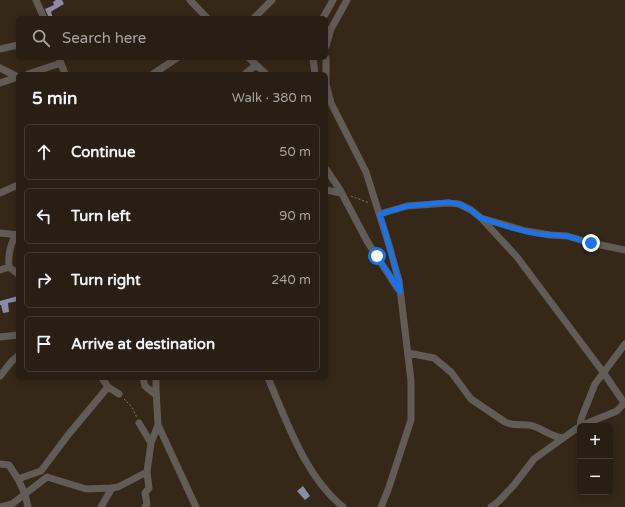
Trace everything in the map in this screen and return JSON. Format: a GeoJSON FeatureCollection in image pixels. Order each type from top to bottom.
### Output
{"type":"FeatureCollection","features":[{"type":"Feature","properties":{"kind":"street"},"geometry":{"type":"LineString","coordinates":[[36,0],[43,16]]}},
{"type":"Feature","properties":{"kind":"street"},"geometry":{"type":"LineString","coordinates":[[190,0],[205,16]]}},
{"type":"Feature","properties":{"kind":"street"},"geometry":{"type":"LineString","coordinates":[[256,16],[272,0]]}},
{"type":"Feature","properties":{"kind":"street"},"geometry":{"type":"LineString","coordinates":[[324,16],[333,0]]}},
{"type":"Feature","properties":{"kind":"street"},"geometry":{"type":"LineString","coordinates":[[328,39],[331,29],[347,0]]}},
{"type":"Feature","properties":{"kind":"street"},"geometry":{"type":"LineString","coordinates":[[0,49],[16,45]]}},
{"type":"Feature","properties":{"kind":"street"},"geometry":{"type":"LineString","coordinates":[[33,72],[60,60],[64,72]]}},
{"type":"Feature","properties":{"kind":"street"},"geometry":{"type":"LineString","coordinates":[[156,72],[174,60]]}},
{"type":"Feature","properties":{"kind":"street"},"geometry":{"type":"LineString","coordinates":[[251,60],[264,72]]}},
{"type":"Feature","properties":{"kind":"street"},"geometry":{"type":"LineString","coordinates":[[313,60],[315,72]]}},
{"type":"Feature","properties":{"kind":"street"},"geometry":{"type":"LineString","coordinates":[[324,72],[326,60]]}},
{"type":"Feature","properties":{"kind":"street"},"geometry":{"type":"LineString","coordinates":[[247,72],[256,65]]}},
{"type":"Feature","properties":{"kind":"street"},"geometry":{"type":"LineString","coordinates":[[0,68],[16,76]]}},
{"type":"Feature","properties":{"kind":"street"},"geometry":{"type":"LineString","coordinates":[[0,83],[16,78]]}},
{"type":"Feature","properties":{"kind":"street"},"geometry":{"type":"LineString","coordinates":[[328,92],[331,103],[366,172],[380,214],[399,281],[411,381],[411,420],[381,507]]}},
{"type":"Feature","properties":{"kind":"street"},"geometry":{"type":"LineString","coordinates":[[328,172],[342,194],[367,241],[400,292]]}},
{"type":"Feature","properties":{"kind":"street"},"geometry":{"type":"LineString","coordinates":[[0,193],[16,186]]}},
{"type":"Feature","properties":{"kind":"street"},"geometry":{"type":"LineString","coordinates":[[328,190],[342,194]]}},
{"type":"Feature","properties":{"kind":"street"},"geometry":{"type":"LineString","coordinates":[[380,214],[407,206],[448,202],[459,204],[471,210],[481,218],[517,256],[625,403],[617,411],[587,423]]}},
{"type":"Feature","properties":{"kind":"street"},"geometry":{"type":"LineString","coordinates":[[481,218],[526,231],[567,236],[625,250]]}},
{"type":"Feature","properties":{"kind":"street"},"geometry":{"type":"LineString","coordinates":[[0,233],[16,234]]}},
{"type":"Feature","properties":{"kind":"street"},"geometry":{"type":"LineString","coordinates":[[9,267],[9,254],[16,236]]}},
{"type":"Feature","properties":{"kind":"street"},"geometry":{"type":"LineString","coordinates":[[0,270],[9,267]]}},
{"type":"Feature","properties":{"kind":"street"},"geometry":{"type":"LineString","coordinates":[[9,267],[16,272]]}},
{"type":"Feature","properties":{"kind":"street"},"geometry":{"type":"LineString","coordinates":[[0,337],[16,335]]}},
{"type":"Feature","properties":{"kind":"street"},"geometry":{"type":"LineString","coordinates":[[580,423],[592,391],[603,372],[625,344]]}},
{"type":"Feature","properties":{"kind":"street"},"geometry":{"type":"LineString","coordinates":[[408,353],[434,358],[451,372],[471,399],[505,422],[510,424],[534,426],[551,436],[563,438]]}},
{"type":"Feature","properties":{"kind":"street"},"geometry":{"type":"LineString","coordinates":[[0,376],[16,358]]}},
{"type":"Feature","properties":{"kind":"street"},"geometry":{"type":"LineString","coordinates":[[103,380],[108,387],[119,394]]}},
{"type":"Feature","properties":{"kind":"street"},"geometry":{"type":"LineString","coordinates":[[144,380],[145,386],[156,396]]}},
{"type":"Feature","properties":{"kind":"street"},"geometry":{"type":"LineString","coordinates":[[156,380],[158,425],[187,491],[196,507]]}},
{"type":"Feature","properties":{"kind":"street"},"geometry":{"type":"LineString","coordinates":[[269,380],[290,429],[310,467],[328,492],[343,507]]}},
{"type":"Feature","properties":{"kind":"street"},"geometry":{"type":"LineString","coordinates":[[18,479],[41,471],[68,435],[108,387]]}},
{"type":"Feature","properties":{"kind":"street"},"geometry":{"type":"LineString","coordinates":[[139,423],[151,443]]}},
{"type":"Feature","properties":{"kind":"street"},"geometry":{"type":"LineString","coordinates":[[145,507],[147,504],[145,493],[149,488],[147,472],[151,443],[158,425]]}},
{"type":"Feature","properties":{"kind":"street"},"geometry":{"type":"LineString","coordinates":[[491,507],[514,485],[531,462],[577,428]]}},
{"type":"Feature","properties":{"kind":"street"},"geometry":{"type":"LineString","coordinates":[[0,464],[9,465],[25,494],[28,507]]}},
{"type":"Feature","properties":{"kind":"street"},"geometry":{"type":"LineString","coordinates":[[0,506],[12,504],[47,477],[86,489],[112,488],[118,487],[147,472]]}},
{"type":"Feature","properties":{"kind":"street"},"geometry":{"type":"LineString","coordinates":[[101,507],[112,488]]}},
{"type":"Feature","properties":{"kind":"street"},"geometry":{"type":"LineString","coordinates":[[187,491],[189,507]]}},
{"type":"Feature","properties":{"kind":"path"},"geometry":{"type":"LineString","coordinates":[[342,194],[377,206]]}},
{"type":"Feature","properties":{"kind":"path"},"geometry":{"type":"LineString","coordinates":[[119,394],[132,407],[139,423]]}},
{"type":"Feature","properties":{"kind":"building"},"geometry":{"type":"Polygon","coordinates":[[[56,0],[62,0],[64,4],[51,12],[52,16],[48,16],[45,9],[54,5],[53,2],[56,0]]]}},
{"type":"Feature","properties":{"kind":"building"},"geometry":{"type":"Polygon","coordinates":[[[16,297],[16,301],[8,303],[9,312],[3,313],[0,301],[16,297]]]}},
{"type":"Feature","properties":{"kind":"building"},"geometry":{"type":"Polygon","coordinates":[[[303,486],[310,496],[305,500],[297,491],[303,486]]]}},
{"type":"Feature","properties":{"kind":"route"},"geometry":{"type":"LineString","coordinates":[[377,256],[400,292],[399,281],[380,214],[407,206],[448,202],[459,204],[471,210],[481,218],[512,228],[538,234],[567,236],[591,243]]}}]}
